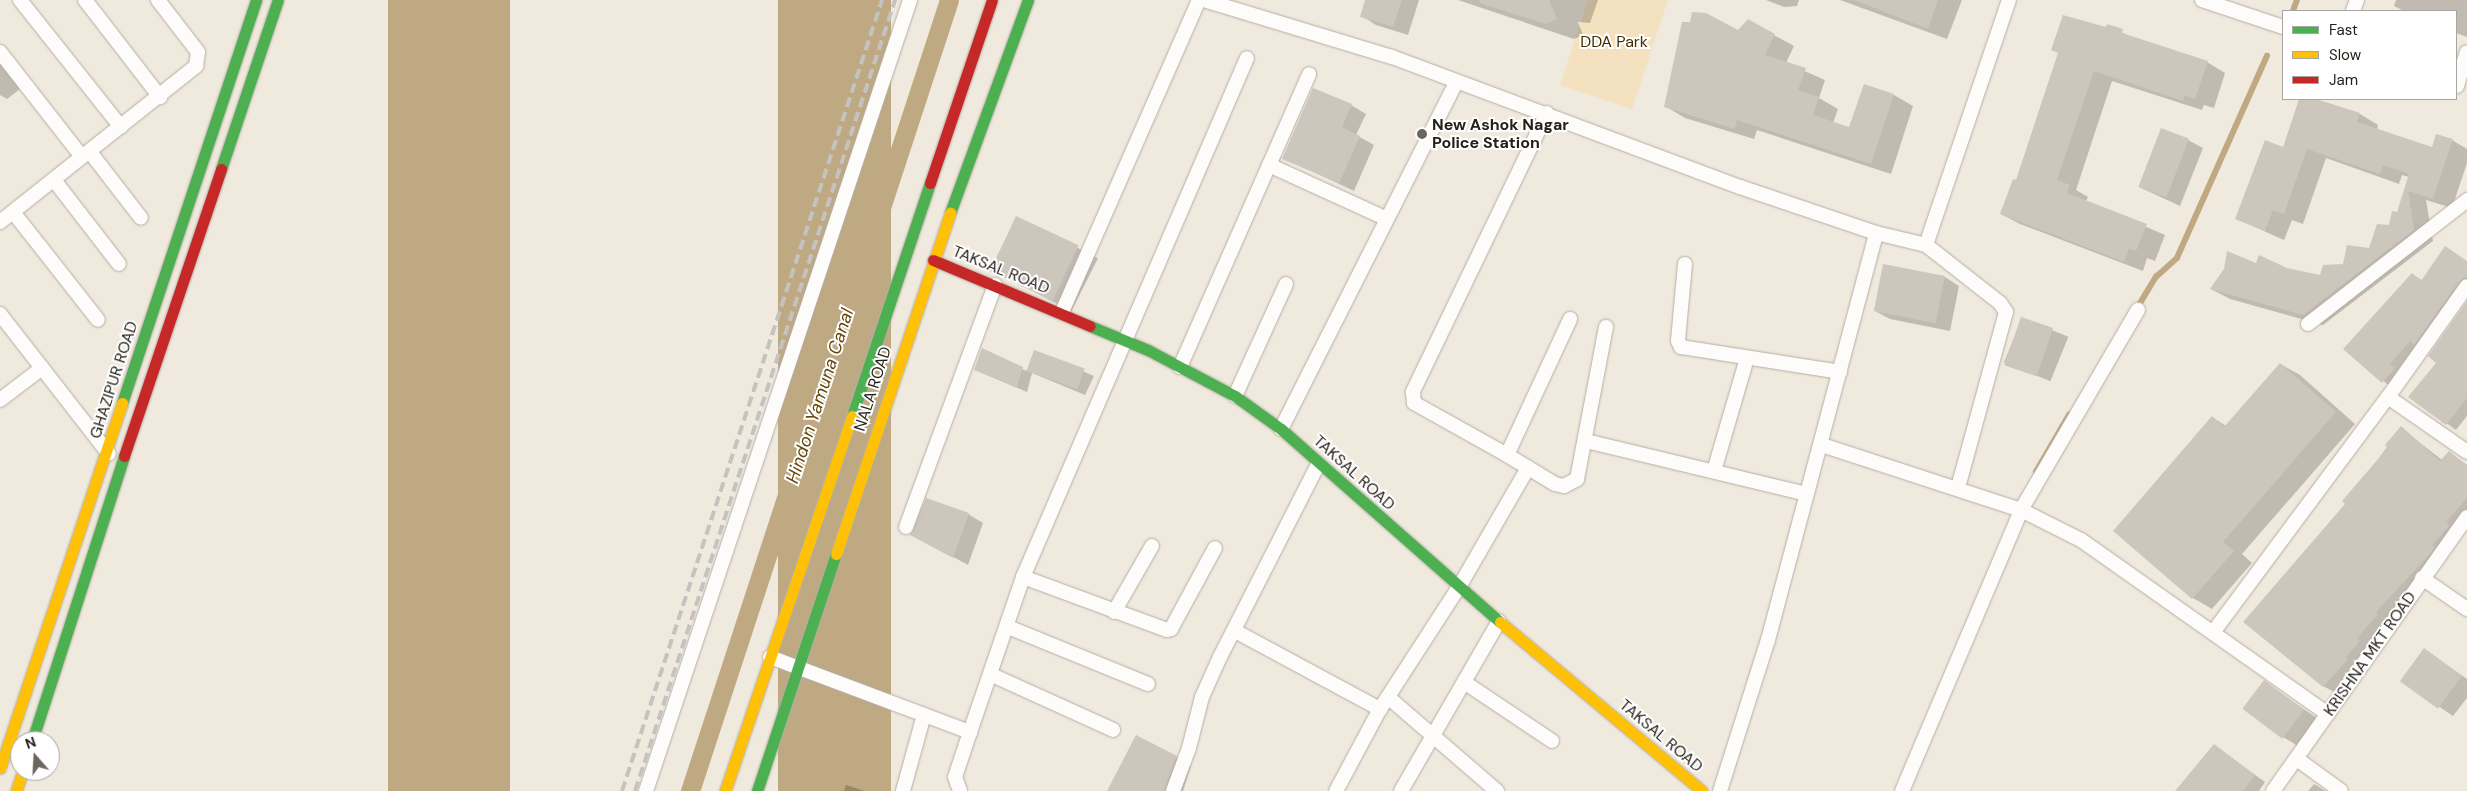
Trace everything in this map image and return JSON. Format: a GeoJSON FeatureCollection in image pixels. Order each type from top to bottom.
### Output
{"type":"FeatureCollection","features":[{"type":"Feature","properties":{"kind":"street"},"geometry":{"type":"LineString","coordinates":[[20,0],[121,127]]}},
{"type":"Feature","properties":{"kind":"street"},"geometry":{"type":"LineString","coordinates":[[84,0],[160,97]]}},
{"type":"Feature","properties":{"kind":"street"},"geometry":{"type":"LineString","coordinates":[[0,222],[160,97],[196,66],[200,57],[158,0]]}},
{"type":"Feature","properties":{"kind":"street","name":"GHAZIPUR ROAD"},"geometry":{"type":"LineString","coordinates":[[0,768],[108,452],[256,0]]}},
{"type":"Feature","properties":{"kind":"street","name":"GHAZIPUR ROAD"},"geometry":{"type":"LineString","coordinates":[[35,731],[120,468],[278,0]]}},
{"type":"Feature","properties":{"kind":"street"},"geometry":{"type":"LineString","coordinates":[[646,791],[910,0]]}},
{"type":"Feature","properties":{"kind":"street","name":"NALA ROAD"},"geometry":{"type":"LineString","coordinates":[[757,791],[798,667],[811,581],[992,0]]}},
{"type":"Feature","properties":{"kind":"street","name":"NALA ROAD"},"geometry":{"type":"LineString","coordinates":[[725,791],[770,657],[811,581],[933,260],[1028,0]]}},
{"type":"Feature","properties":{"kind":"street"},"geometry":{"type":"LineString","coordinates":[[1062,312],[1199,0]]}},
{"type":"Feature","properties":{"kind":"street"},"geometry":{"type":"LineString","coordinates":[[1204,0],[1392,57],[1456,82],[1547,113],[1740,187],[1876,233],[1926,246],[2000,303],[2006,312],[1958,488]]}},
{"type":"Feature","properties":{"kind":"street"},"geometry":{"type":"LineString","coordinates":[[1926,246],[2009,0]]}},
{"type":"Feature","properties":{"kind":"street"},"geometry":{"type":"LineString","coordinates":[[2202,0],[2282,27]]}},
{"type":"Feature","properties":{"kind":"street"},"geometry":{"type":"LineString","coordinates":[[0,52],[86,155],[142,218]]}},
{"type":"Feature","properties":{"kind":"street"},"geometry":{"type":"LineString","coordinates":[[2460,86],[2467,52]]}},
{"type":"Feature","properties":{"kind":"street"},"geometry":{"type":"LineString","coordinates":[[960,791],[955,777],[992,675],[1023,577],[1247,58]]}},
{"type":"Feature","properties":{"kind":"street"},"geometry":{"type":"LineString","coordinates":[[1180,367],[1309,74]]}},
{"type":"Feature","properties":{"kind":"street"},"geometry":{"type":"LineString","coordinates":[[1281,429],[1385,218],[1456,82]]}},
{"type":"Feature","properties":{"kind":"street"},"geometry":{"type":"LineString","coordinates":[[1547,113],[1412,392],[1417,407],[1507,455],[1555,484],[1572,484],[1577,479],[1586,441],[1606,327]]}},
{"type":"Feature","properties":{"kind":"street"},"geometry":{"type":"LineString","coordinates":[[1269,165],[1385,218]]}},
{"type":"Feature","properties":{"kind":"street"},"geometry":{"type":"LineString","coordinates":[[54,180],[119,264]]}},
{"type":"Feature","properties":{"kind":"street"},"geometry":{"type":"LineString","coordinates":[[2308,324],[2467,200]]}},
{"type":"Feature","properties":{"kind":"street"},"geometry":{"type":"LineString","coordinates":[[13,212],[98,320]]}},
{"type":"Feature","properties":{"kind":"street"},"geometry":{"type":"LineString","coordinates":[[1720,791],[1768,640],[1806,494],[1822,445],[1876,233]]}},
{"type":"Feature","properties":{"kind":"street","name":"TAKSAL ROAD"},"geometry":{"type":"LineString","coordinates":[[933,260],[1062,312],[1125,340],[1234,396],[1281,429],[1318,465],[1459,587],[1702,791]]}},
{"type":"Feature","properties":{"kind":"street"},"geometry":{"type":"LineString","coordinates":[[1685,264],[1679,345],[1747,358],[1840,372]]}},
{"type":"Feature","properties":{"kind":"street"},"geometry":{"type":"LineString","coordinates":[[1234,396],[1286,284]]}},
{"type":"Feature","properties":{"kind":"street"},"geometry":{"type":"LineString","coordinates":[[906,527],[995,285]]}},
{"type":"Feature","properties":{"kind":"street"},"geometry":{"type":"LineString","coordinates":[[2214,631],[2388,397],[2467,286]]}},
{"type":"Feature","properties":{"kind":"street"},"geometry":{"type":"LineString","coordinates":[[1902,791],[2021,510],[2138,310]]}},
{"type":"Feature","properties":{"kind":"street"},"geometry":{"type":"LineString","coordinates":[[1,317],[120,468]]}},
{"type":"Feature","properties":{"kind":"street"},"geometry":{"type":"LineString","coordinates":[[1507,455],[1570,319]]}},
{"type":"Feature","properties":{"kind":"street"},"geometry":{"type":"LineString","coordinates":[[1714,471],[1747,358]]}},
{"type":"Feature","properties":{"kind":"street"},"geometry":{"type":"LineString","coordinates":[[0,400],[42,368]]}},
{"type":"Feature","properties":{"kind":"street"},"geometry":{"type":"LineString","coordinates":[[2388,397],[2467,452]]}},
{"type":"Feature","properties":{"kind":"street"},"geometry":{"type":"LineString","coordinates":[[1586,441],[1806,494]]}},
{"type":"Feature","properties":{"kind":"street"},"geometry":{"type":"LineString","coordinates":[[1822,445],[2021,510],[2081,540],[2214,631],[2328,714]]}},
{"type":"Feature","properties":{"kind":"street"},"geometry":{"type":"LineString","coordinates":[[1173,791],[1189,748],[1202,697],[1220,657],[1236,631],[1318,465]]}},
{"type":"Feature","properties":{"kind":"street"},"geometry":{"type":"LineString","coordinates":[[1336,791],[1380,710],[1459,587],[1528,468]]}},
{"type":"Feature","properties":{"kind":"street","name":"KRISHNA MKT ROAD"},"geometry":{"type":"LineString","coordinates":[[2273,791],[2467,517]]}},
{"type":"Feature","properties":{"kind":"street"},"geometry":{"type":"LineString","coordinates":[[1114,612],[1152,546]]}},
{"type":"Feature","properties":{"kind":"street"},"geometry":{"type":"LineString","coordinates":[[1023,577],[1162,630],[1171,628],[1215,548]]}},
{"type":"Feature","properties":{"kind":"street"},"geometry":{"type":"LineString","coordinates":[[2422,578],[2467,609]]}},
{"type":"Feature","properties":{"kind":"street"},"geometry":{"type":"LineString","coordinates":[[1401,791],[1499,621]]}},
{"type":"Feature","properties":{"kind":"street"},"geometry":{"type":"LineString","coordinates":[[1008,627],[1148,684]]}},
{"type":"Feature","properties":{"kind":"street"},"geometry":{"type":"LineString","coordinates":[[1236,631],[1380,710]]}},
{"type":"Feature","properties":{"kind":"street"},"geometry":{"type":"LineString","coordinates":[[770,657],[970,732]]}},
{"type":"Feature","properties":{"kind":"street"},"geometry":{"type":"LineString","coordinates":[[992,675],[1113,730]]}},
{"type":"Feature","properties":{"kind":"street"},"geometry":{"type":"LineString","coordinates":[[1464,682],[1552,741]]}},
{"type":"Feature","properties":{"kind":"street"},"geometry":{"type":"LineString","coordinates":[[1388,697],[1497,791]]}},
{"type":"Feature","properties":{"kind":"street"},"geometry":{"type":"LineString","coordinates":[[903,791],[924,715]]}},
{"type":"Feature","properties":{"kind":"street"},"geometry":{"type":"LineString","coordinates":[[2297,759],[2341,791]]}},
{"type":"Feature","properties":{"kind":"green space","name":"DDA Park"},"geometry":{"type":"Polygon","coordinates":[[[1588,0],[1668,0],[1632,109],[1560,85],[1588,0]]]}},
{"type":"Feature","properties":{"kind":"shaded area"},"geometry":{"type":"Polygon","coordinates":[[[388,0],[510,0],[510,791],[388,791],[388,0]]]}},
{"type":"Feature","properties":{"kind":"shaded area"},"geometry":{"type":"Polygon","coordinates":[[[778,0],[891,0],[891,791],[778,791],[778,0]]]}},
{"type":"Feature","properties":{"kind":"building"},"geometry":{"type":"Polygon","coordinates":[[[1365,0],[1402,0],[1393,27],[1360,17],[1365,0]]]}},
{"type":"Feature","properties":{"kind":"building"},"geometry":{"type":"Polygon","coordinates":[[[1480,0],[1549,0],[1557,19],[1546,24],[1479,3],[1480,0]]]}},
{"type":"Feature","properties":{"kind":"building"},"geometry":{"type":"Polygon","coordinates":[[[1854,0],[1938,0],[1928,29],[1854,0]]]}},
{"type":"Feature","properties":{"kind":"building"},"geometry":{"type":"Polygon","coordinates":[[[1692,12],[1706,13],[1738,30],[1748,19],[1775,34],[1765,55],[1806,68],[1798,90],[1819,97],[1813,115],[1849,127],[1864,84],[1894,94],[1871,164],[1737,120],[1735,129],[1664,107],[1682,22],[1690,22],[1692,12]]]}},
{"type":"Feature","properties":{"kind":"building"},"geometry":{"type":"Polygon","coordinates":[[[2063,15],[2106,27],[2107,24],[2123,29],[2122,33],[2208,61],[2195,99],[2185,95],[2183,101],[2094,71],[2057,180],[2070,185],[2067,193],[2147,224],[2136,251],[2129,249],[2124,262],[2000,214],[2013,179],[2016,180],[2058,53],[2051,50],[2063,15]]]}},
{"type":"Feature","properties":{"kind":"building"},"geometry":{"type":"Polygon","coordinates":[[[1313,88],[1352,104],[1342,127],[1360,136],[1339,183],[1282,159],[1313,88]]]}},
{"type":"Feature","properties":{"kind":"building"},"geometry":{"type":"Polygon","coordinates":[[[2299,100],[2319,100],[2360,113],[2357,122],[2432,147],[2436,134],[2453,139],[2433,199],[2408,191],[2414,230],[2303,315],[2210,289],[2224,269],[2227,251],[2256,263],[2259,255],[2287,268],[2320,275],[2323,265],[2343,264],[2347,245],[2369,248],[2377,224],[2389,225],[2392,211],[2397,212],[2409,174],[2383,165],[2380,174],[2307,149],[2284,214],[2273,210],[2265,231],[2235,219],[2265,140],[2283,147],[2299,100]]]}},
{"type":"Feature","properties":{"kind":"building"},"geometry":{"type":"Polygon","coordinates":[[[2161,128],[2189,139],[2166,198],[2138,187],[2161,128]]]}},
{"type":"Feature","properties":{"kind":"building"},"geometry":{"type":"Polygon","coordinates":[[[1016,216],[1079,245],[1053,300],[990,271],[1016,216]]]}},
{"type":"Feature","properties":{"kind":"building"},"geometry":{"type":"Polygon","coordinates":[[[2445,246],[2467,261],[2467,277],[2460,281],[2414,345],[2410,341],[2390,364],[2395,368],[2382,383],[2343,349],[2412,273],[2421,281],[2445,246]]]}},
{"type":"Feature","properties":{"kind":"building"},"geometry":{"type":"Polygon","coordinates":[[[1883,264],[1945,276],[1936,323],[1874,311],[1883,264]]]}},
{"type":"Feature","properties":{"kind":"building"},"geometry":{"type":"Polygon","coordinates":[[[2467,301],[2467,398],[2446,425],[2408,397],[2436,363],[2428,356],[2467,301]]]}},
{"type":"Feature","properties":{"kind":"building"},"geometry":{"type":"Polygon","coordinates":[[[2021,317],[2053,328],[2037,376],[2004,365],[2021,317]]]}},
{"type":"Feature","properties":{"kind":"building"},"geometry":{"type":"Polygon","coordinates":[[[982,348],[1023,367],[1017,387],[974,370],[982,348]]]}},
{"type":"Feature","properties":{"kind":"building"},"geometry":{"type":"Polygon","coordinates":[[[1034,350],[1085,368],[1077,389],[1026,371],[1034,350]]]}},
{"type":"Feature","properties":{"kind":"building"},"geometry":{"type":"Polygon","coordinates":[[[2280,363],[2336,412],[2223,542],[2234,551],[2192,599],[2113,531],[2212,416],[2224,427],[2280,363]]]}},
{"type":"Feature","properties":{"kind":"building"},"geometry":{"type":"Polygon","coordinates":[[[2401,426],[2440,461],[2449,451],[2467,466],[2467,498],[2446,522],[2450,525],[2432,545],[2435,547],[2429,555],[2376,612],[2378,614],[2357,638],[2360,641],[2346,657],[2348,659],[2323,687],[2243,622],[2345,504],[2342,501],[2379,458],[2387,447],[2385,445],[2401,426]]]}},
{"type":"Feature","properties":{"kind":"building"},"geometry":{"type":"Polygon","coordinates":[[[926,498],[969,513],[953,558],[910,535],[926,498]]]}},
{"type":"Feature","properties":{"kind":"building"},"geometry":{"type":"Polygon","coordinates":[[[2424,648],[2462,676],[2438,709],[2400,681],[2424,648]]]}},
{"type":"Feature","properties":{"kind":"building"},"geometry":{"type":"Polygon","coordinates":[[[2264,680],[2304,710],[2282,739],[2242,709],[2264,680]]]}},
{"type":"Feature","properties":{"kind":"building"},"geometry":{"type":"Polygon","coordinates":[[[1136,735],[1177,756],[1164,791],[1107,791],[1136,735]]]}},
{"type":"Feature","properties":{"kind":"building"},"geometry":{"type":"Polygon","coordinates":[[[2214,744],[2255,775],[2243,791],[2175,791],[2214,744]]]}},
{"type":"Feature","properties":{"kind":"waterway","name":"Hindon Yamuna Canal"},"geometry":{"type":"LineString","coordinates":[[690,791],[949,0]]}},
{"type":"Feature","properties":{"kind":"waterway"},"geometry":{"type":"LineString","coordinates":[[2293,10],[2297,0]]}},
{"type":"Feature","properties":{"kind":"waterway"},"geometry":{"type":"LineString","coordinates":[[2136,310],[2156,277],[2177,258],[2267,56]]}},
{"type":"Feature","properties":{"kind":"waterway"},"geometry":{"type":"LineString","coordinates":[[2036,472],[2069,415]]}},
{"type":"Feature","properties":{"kind":"railway"},"geometry":{"type":"LineString","coordinates":[[622,791],[882,0]]}},
{"type":"Feature","properties":{"kind":"railway"},"geometry":{"type":"LineString","coordinates":[[635,791],[895,0]]}},
{"type":"Feature","properties":{"kind":"traffic: fast"},"geometry":{"type":"LineString","coordinates":[[122,403],[256,0]]}},
{"type":"Feature","properties":{"kind":"traffic: fast"},"geometry":{"type":"LineString","coordinates":[[221,169],[278,0]]}},
{"type":"Feature","properties":{"kind":"traffic: fast"},"geometry":{"type":"LineString","coordinates":[[950,213],[1028,0]]}},
{"type":"Feature","properties":{"kind":"traffic: fast"},"geometry":{"type":"LineString","coordinates":[[852,416],[930,183]]}},
{"type":"Feature","properties":{"kind":"traffic: fast"},"geometry":{"type":"LineString","coordinates":[[1090,326],[1148,350],[1235,396],[1281,429],[1500,622]]}},
{"type":"Feature","properties":{"kind":"traffic: fast"},"geometry":{"type":"LineString","coordinates":[[35,731],[124,456]]}},
{"type":"Feature","properties":{"kind":"traffic: fast"},"geometry":{"type":"LineString","coordinates":[[757,791],[836,554]]}},
{"type":"Feature","properties":{"kind":"traffic: slow"},"geometry":{"type":"LineString","coordinates":[[836,554],[950,213]]}},
{"type":"Feature","properties":{"kind":"traffic: slow"},"geometry":{"type":"LineString","coordinates":[[0,768],[122,403]]}},
{"type":"Feature","properties":{"kind":"traffic: slow"},"geometry":{"type":"LineString","coordinates":[[725,791],[852,416]]}},
{"type":"Feature","properties":{"kind":"traffic: slow"},"geometry":{"type":"LineString","coordinates":[[1500,622],[1702,791]]}},
{"type":"Feature","properties":{"kind":"traffic: slow"},"geometry":{"type":"LineString","coordinates":[[16,791],[20,781]]}},
{"type":"Feature","properties":{"kind":"traffic: jam"},"geometry":{"type":"LineString","coordinates":[[930,183],[992,0]]}},
{"type":"Feature","properties":{"kind":"traffic: jam"},"geometry":{"type":"LineString","coordinates":[[124,456],[221,169]]}},
{"type":"Feature","properties":{"kind":"traffic: jam"},"geometry":{"type":"LineString","coordinates":[[933,260],[1090,326]]}},
{"type":"Feature","properties":{"kind":"place","name":"New Ashok Nagar Police Station"},"geometry":{"type":"Point","coordinates":[1422,134]}}]}
